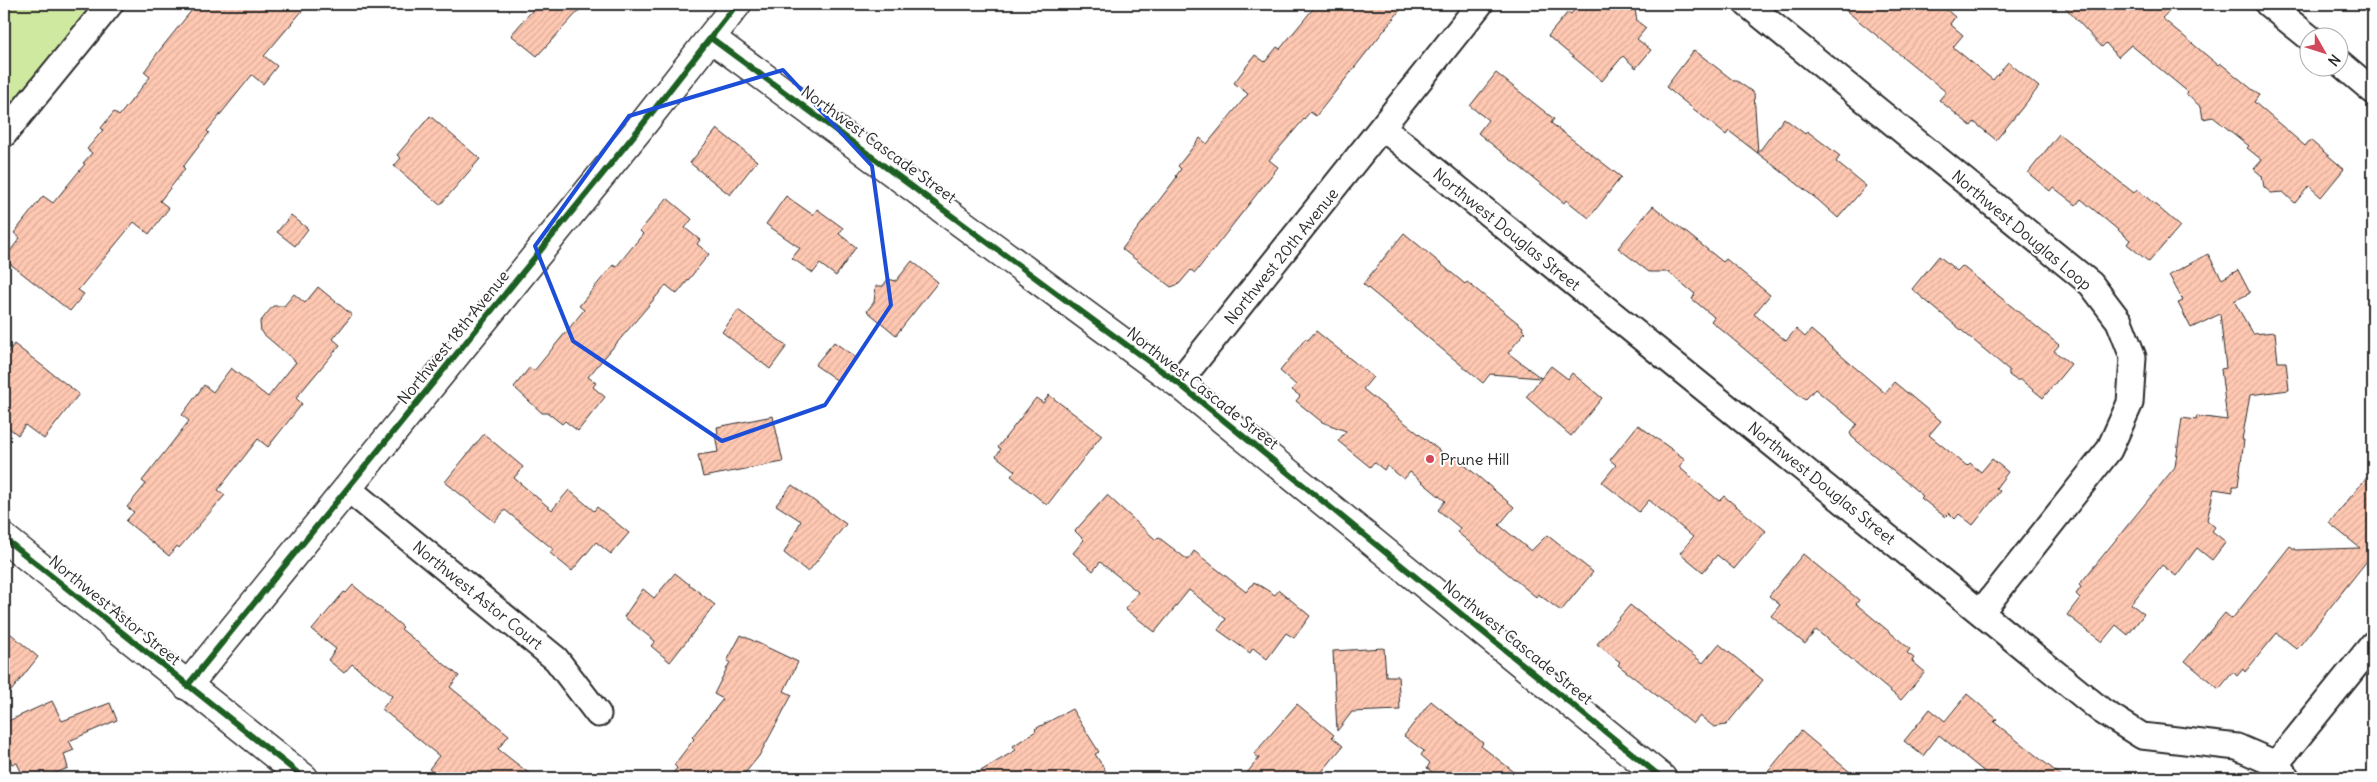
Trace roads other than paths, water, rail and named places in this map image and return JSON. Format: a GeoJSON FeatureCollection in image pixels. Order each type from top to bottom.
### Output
{"type":"FeatureCollection","features":[{"type":"Feature","properties":{"kind":"street"},"geometry":{"type":"LineString","coordinates":[[4,134],[110,4]]}},
{"type":"Feature","properties":{"kind":"street","name":"Northwest 18th Avenue"},"geometry":{"type":"LineString","coordinates":[[188,686],[738,4]]}},
{"type":"Feature","properties":{"kind":"street"},"geometry":{"type":"LineString","coordinates":[[1383,128],[1480,4]]}},
{"type":"Feature","properties":{"kind":"street","name":"Northwest Douglas Loop"},"geometry":{"type":"LineString","coordinates":[[1747,4],[2091,284],[2119,321],[2133,357],[2130,403],[2110,450],[1981,612]]}},
{"type":"Feature","properties":{"kind":"street"},"geometry":{"type":"LineString","coordinates":[[2268,4],[2300,30]]}},
{"type":"Feature","properties":{"kind":"street","name":"Northwest Cascade Street"},"geometry":{"type":"LineString","coordinates":[[711,38],[1178,383],[1662,778]]}},
{"type":"Feature","properties":{"kind":"street"},"geometry":{"type":"LineString","coordinates":[[2350,71],[2373,91]]}},
{"type":"Feature","properties":{"kind":"street","name":"Northwest 20th Avenue"},"geometry":{"type":"LineString","coordinates":[[1178,383],[1383,128]]}},
{"type":"Feature","properties":{"kind":"street","name":"Northwest Douglas Street"},"geometry":{"type":"LineString","coordinates":[[1383,128],[2102,711],[2142,736],[2237,747],[2282,771]]}},
{"type":"Feature","properties":{"kind":"street","name":"Northwest Astor Court"},"geometry":{"type":"LineString","coordinates":[[347,488],[556,659],[598,714]]}},
{"type":"Feature","properties":{"kind":"street","name":"Northwest Astor Street"},"geometry":{"type":"LineString","coordinates":[[4,538],[304,778]]}},
{"type":"Feature","properties":{"kind":"street"},"geometry":{"type":"LineString","coordinates":[[2282,771],[2373,644]]}},
{"type":"Feature","properties":{"kind":"place","name":"Prune Hill"},"geometry":{"type":"Point","coordinates":[1430,459]}}]}
